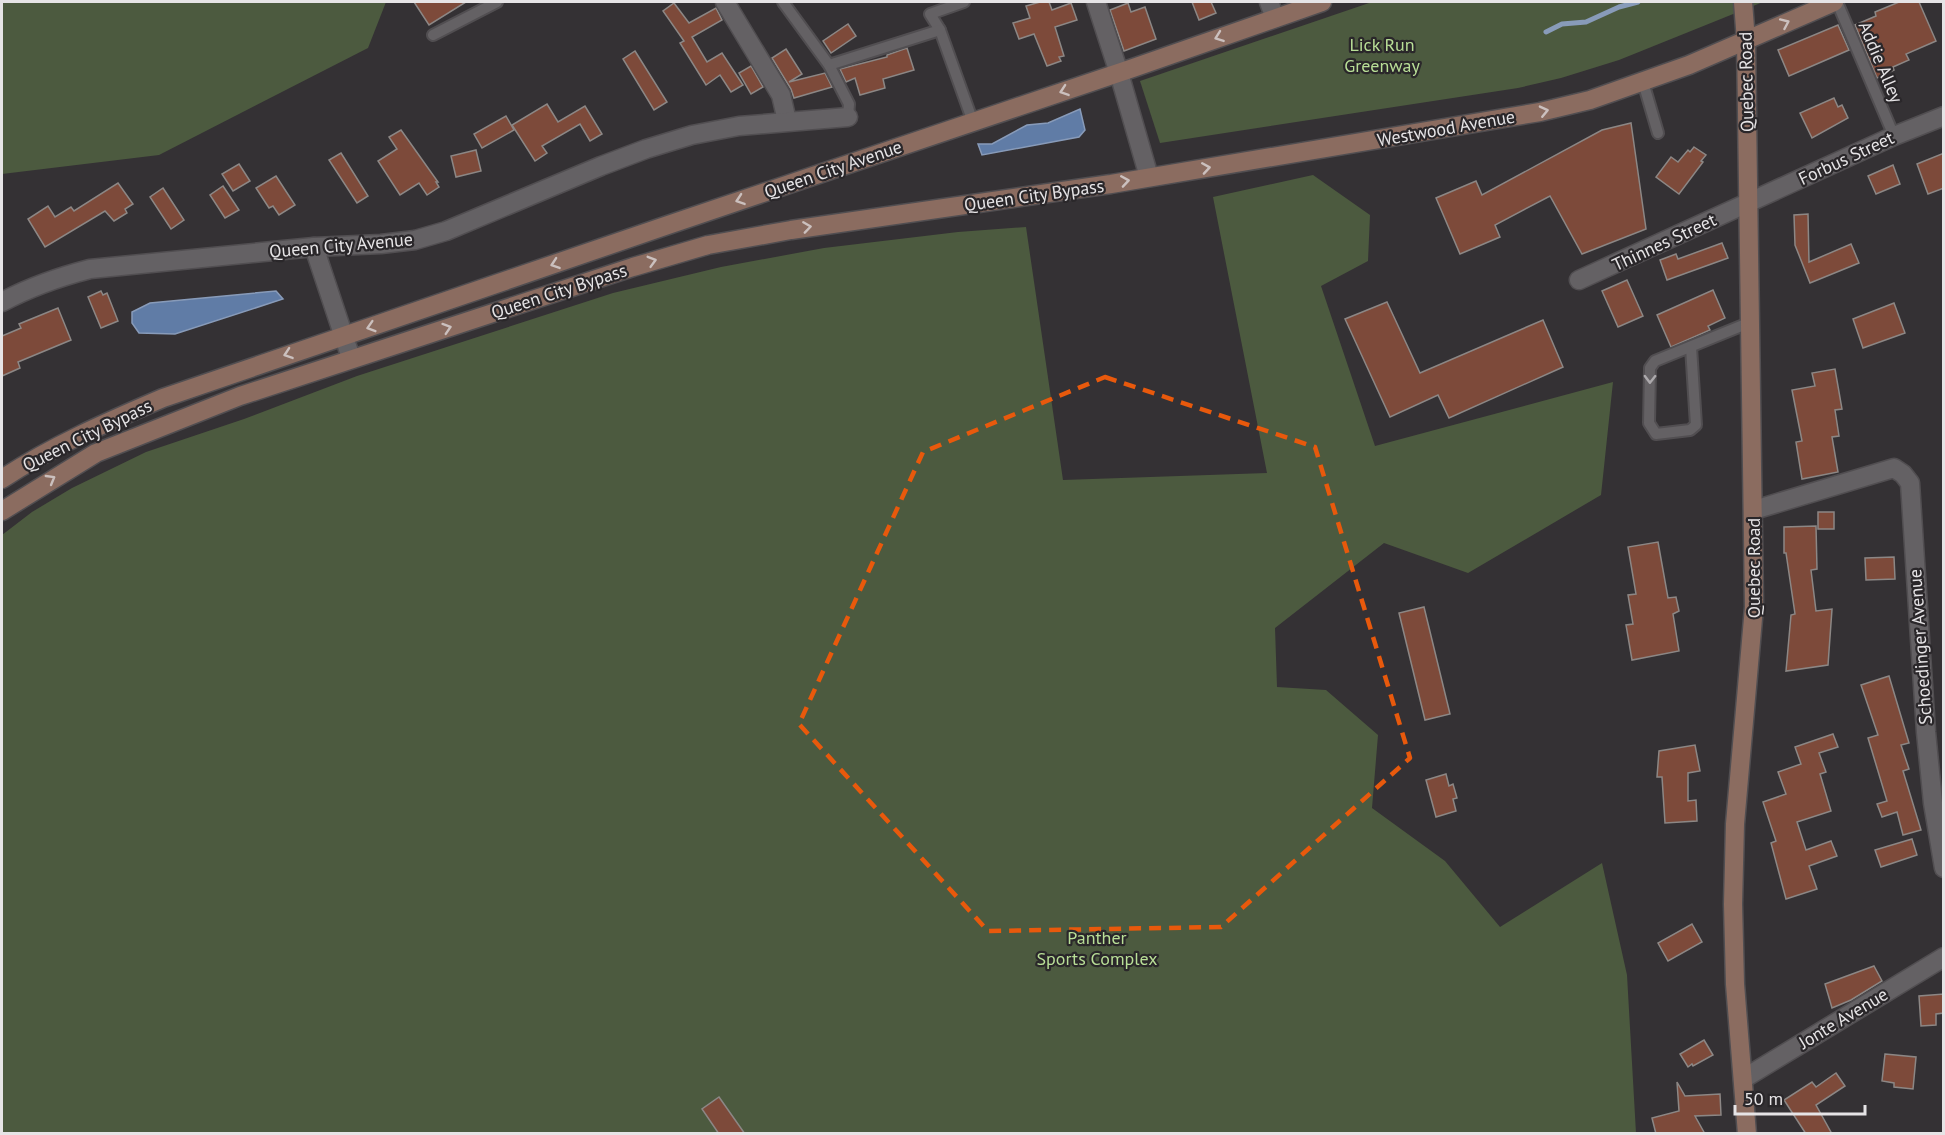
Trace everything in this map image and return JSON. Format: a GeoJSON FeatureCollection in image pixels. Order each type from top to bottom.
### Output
{"type":"FeatureCollection","features":[{"type":"Feature","properties":{"kind":"main road","name":"Queen City Avenue"},"geometry":{"type":"LineString","coordinates":[[343,335],[1119,73],[1272,10],[1323,2]]}},
{"type":"Feature","properties":{"kind":"main road","name":"Quebec Road"},"geometry":{"type":"LineString","coordinates":[[1743,2],[1746,41],[1755,607],[1735,824],[1732,904],[1735,984],[1747,1134]]}},
{"type":"Feature","properties":{"kind":"main road","name":"Westwood Avenue"},"geometry":{"type":"LineString","coordinates":[[1149,177],[1540,112],[1590,100],[1643,82],[1746,41],[1836,2]]}},
{"type":"Feature","properties":{"kind":"main road","name":"Queen City Bypass"},"geometry":{"type":"LineString","coordinates":[[2,511],[96,453],[240,396],[633,267],[708,245],[791,230],[1149,177]]}},
{"type":"Feature","properties":{"kind":"main road","name":"Queen City Bypass"},"geometry":{"type":"LineString","coordinates":[[2,479],[28,462],[97,426],[163,398],[343,335]]}},
{"type":"Feature","properties":{"kind":"street"},"geometry":{"type":"LineString","coordinates":[[725,2],[781,95],[787,121]]}},
{"type":"Feature","properties":{"kind":"street"},"geometry":{"type":"LineString","coordinates":[[1096,2],[1149,177]]}},
{"type":"Feature","properties":{"kind":"street","name":"Forbus Street"},"geometry":{"type":"LineString","coordinates":[[1748,203],[1894,136],[1944,116]]}},
{"type":"Feature","properties":{"kind":"street","name":"Queen City Avenue"},"geometry":{"type":"LineString","coordinates":[[2,302],[39,284],[90,269],[314,247],[381,244],[425,237],[446,231],[646,149],[692,135],[739,126],[848,117]]}},
{"type":"Feature","properties":{"kind":"street","name":"Thinnes Street"},"geometry":{"type":"LineString","coordinates":[[1579,280],[1748,203]]}},
{"type":"Feature","properties":{"kind":"street"},"geometry":{"type":"LineString","coordinates":[[314,247],[351,358]]}},
{"type":"Feature","properties":{"kind":"street","name":"Schoedinger Avenue"},"geometry":{"type":"LineString","coordinates":[[1754,510],[1894,468],[1910,483],[1926,732],[1933,803],[1944,868]]}},
{"type":"Feature","properties":{"kind":"street","name":"Jonte Avenue"},"geometry":{"type":"LineString","coordinates":[[1743,1079],[1944,957]]}},
{"type":"Feature","properties":{"kind":"lane"},"geometry":{"type":"LineString","coordinates":[[433,35],[497,2]]}},
{"type":"Feature","properties":{"kind":"lane"},"geometry":{"type":"LineString","coordinates":[[783,2],[829,65],[849,104],[848,117]]}},
{"type":"Feature","properties":{"kind":"lane"},"geometry":{"type":"LineString","coordinates":[[964,2],[930,14],[940,30],[973,122]]}},
{"type":"Feature","properties":{"kind":"lane","name":"Addie Alley"},"geometry":{"type":"LineString","coordinates":[[1836,2],[1894,136]]}},
{"type":"Feature","properties":{"kind":"lane"},"geometry":{"type":"LineString","coordinates":[[829,65],[940,30]]}},
{"type":"Feature","properties":{"kind":"lane"},"geometry":{"type":"LineString","coordinates":[[1643,82],[1658,133]]}},
{"type":"Feature","properties":{"kind":"lane"},"geometry":{"type":"LineString","coordinates":[[1692,346],[1696,425],[1690,430],[1656,434],[1649,423],[1650,368],[1655,361],[1751,322]]}},
{"type":"Feature","properties":{"kind":"highlighted area"},"geometry":{"type":"Polygon","coordinates":[[[1105,377],[1315,447],[1410,758],[1221,927],[988,931],[799,724],[923,452],[1105,377]]]}},
{"type":"Feature","properties":{"kind":"green space"},"geometry":{"type":"Polygon","coordinates":[[[2,2],[386,2],[368,48],[159,155],[2,174],[2,2]]]}},
{"type":"Feature","properties":{"kind":"green space","name":"Lick Run Greenway"},"geometry":{"type":"Polygon","coordinates":[[[1372,2],[1763,2],[1619,60],[1561,78],[1518,88],[1160,143],[1140,81],[1372,2]]]}},
{"type":"Feature","properties":{"kind":"green space","name":"Panther Sports Complex"},"geometry":{"type":"Polygon","coordinates":[[[1313,175],[1370,215],[1368,261],[1321,286],[1375,446],[1613,382],[1601,495],[1468,573],[1384,543],[1275,628],[1277,687],[1326,690],[1378,735],[1372,808],[1445,861],[1500,927],[1602,863],[1627,975],[1636,1133],[2,1134],[2,535],[32,512],[72,488],[146,452],[244,419],[357,376],[613,293],[721,267],[824,248],[958,232],[1026,227],[1063,480],[1267,473],[1213,197],[1313,175]]]}},
{"type":"Feature","properties":{"kind":"water"},"geometry":{"type":"Polygon","coordinates":[[[1080,109],[1085,130],[1079,137],[982,155],[978,144],[992,144],[1027,125],[1048,123],[1080,109]]]}},
{"type":"Feature","properties":{"kind":"water"},"geometry":{"type":"Polygon","coordinates":[[[276,291],[283,299],[175,334],[139,333],[132,323],[132,312],[150,303],[276,291]]]}},
{"type":"Feature","properties":{"kind":"building"},"geometry":{"type":"Polygon","coordinates":[[[414,2],[466,2],[429,25],[414,2]]]}},
{"type":"Feature","properties":{"kind":"building"},"geometry":{"type":"Polygon","coordinates":[[[1049,2],[1052,10],[1071,3],[1077,20],[1055,27],[1064,56],[1059,57],[1061,61],[1047,66],[1034,34],[1019,39],[1013,23],[1030,18],[1026,6],[1049,2]]]}},
{"type":"Feature","properties":{"kind":"building"},"geometry":{"type":"Polygon","coordinates":[[[1192,2],[1211,2],[1216,13],[1199,20],[1192,2]]]}},
{"type":"Feature","properties":{"kind":"building"},"geometry":{"type":"Polygon","coordinates":[[[1899,2],[1919,2],[1936,41],[1906,54],[1909,60],[1877,78],[1855,25],[1876,16],[1875,12],[1899,2]]]}},
{"type":"Feature","properties":{"kind":"building"},"geometry":{"type":"Polygon","coordinates":[[[674,3],[689,23],[716,8],[722,20],[692,37],[707,62],[722,53],[743,85],[731,92],[720,75],[706,85],[680,43],[684,41],[663,11],[674,3]]]}},
{"type":"Feature","properties":{"kind":"building"},"geometry":{"type":"Polygon","coordinates":[[[1128,3],[1131,12],[1145,7],[1156,39],[1124,51],[1110,10],[1128,3]]]}},
{"type":"Feature","properties":{"kind":"building"},"geometry":{"type":"Polygon","coordinates":[[[848,24],[856,36],[831,53],[823,41],[848,24]]]}},
{"type":"Feature","properties":{"kind":"building"},"geometry":{"type":"Polygon","coordinates":[[[1838,25],[1849,50],[1789,76],[1778,50],[1838,25]]]}},
{"type":"Feature","properties":{"kind":"building"},"geometry":{"type":"Polygon","coordinates":[[[907,48],[914,70],[883,79],[885,88],[860,95],[855,78],[846,82],[840,69],[887,57],[887,55],[907,48]]]}},
{"type":"Feature","properties":{"kind":"building"},"geometry":{"type":"Polygon","coordinates":[[[786,49],[802,74],[789,82],[825,73],[832,87],[794,98],[772,58],[786,49]]]}},
{"type":"Feature","properties":{"kind":"building"},"geometry":{"type":"Polygon","coordinates":[[[635,51],[667,102],[654,110],[623,59],[635,51]]]}},
{"type":"Feature","properties":{"kind":"building"},"geometry":{"type":"Polygon","coordinates":[[[751,66],[763,87],[751,94],[739,73],[751,66]]]}},
{"type":"Feature","properties":{"kind":"building"},"geometry":{"type":"Polygon","coordinates":[[[1834,98],[1838,107],[1842,105],[1848,118],[1812,138],[1800,113],[1834,98]]]}},
{"type":"Feature","properties":{"kind":"building"},"geometry":{"type":"Polygon","coordinates":[[[547,104],[558,122],[585,106],[602,134],[590,141],[580,124],[542,146],[547,153],[535,161],[512,125],[547,104]]]}},
{"type":"Feature","properties":{"kind":"building"},"geometry":{"type":"Polygon","coordinates":[[[506,116],[514,130],[482,148],[474,134],[506,116]]]}},
{"type":"Feature","properties":{"kind":"building"},"geometry":{"type":"Polygon","coordinates":[[[1631,123],[1646,229],[1582,254],[1550,196],[1495,225],[1500,237],[1460,254],[1436,198],[1476,181],[1482,195],[1602,130],[1631,123]]]}},
{"type":"Feature","properties":{"kind":"building"},"geometry":{"type":"Polygon","coordinates":[[[401,130],[438,182],[436,182],[439,187],[427,195],[419,183],[400,195],[378,161],[397,149],[389,137],[401,130]]]}},
{"type":"Feature","properties":{"kind":"building"},"geometry":{"type":"Polygon","coordinates":[[[1694,147],[1706,155],[1679,194],[1656,177],[1671,157],[1678,162],[1688,150],[1690,152],[1694,147]]]}},
{"type":"Feature","properties":{"kind":"building"},"geometry":{"type":"Polygon","coordinates":[[[476,150],[481,171],[456,177],[451,156],[476,150]]]}},
{"type":"Feature","properties":{"kind":"building"},"geometry":{"type":"Polygon","coordinates":[[[341,153],[368,196],[357,203],[329,160],[341,153]]]}},
{"type":"Feature","properties":{"kind":"building"},"geometry":{"type":"Polygon","coordinates":[[[1944,153],[1944,188],[1928,194],[1917,164],[1944,153]]]}},
{"type":"Feature","properties":{"kind":"building"},"geometry":{"type":"Polygon","coordinates":[[[239,164],[250,181],[233,191],[222,174],[239,164]]]}},
{"type":"Feature","properties":{"kind":"building"},"geometry":{"type":"Polygon","coordinates":[[[1893,165],[1900,184],[1876,194],[1868,176],[1893,165]]]}},
{"type":"Feature","properties":{"kind":"building"},"geometry":{"type":"Polygon","coordinates":[[[276,176],[295,205],[279,215],[273,206],[269,208],[256,188],[276,176]]]}},
{"type":"Feature","properties":{"kind":"building"},"geometry":{"type":"Polygon","coordinates":[[[118,183],[133,204],[125,209],[127,213],[114,221],[105,211],[45,247],[28,219],[48,206],[55,217],[71,207],[74,211],[118,183]]]}},
{"type":"Feature","properties":{"kind":"building"},"geometry":{"type":"Polygon","coordinates":[[[223,186],[239,210],[225,218],[210,195],[223,186]]]}},
{"type":"Feature","properties":{"kind":"building"},"geometry":{"type":"Polygon","coordinates":[[[163,188],[184,220],[171,229],[150,197],[163,188]]]}},
{"type":"Feature","properties":{"kind":"building"},"geometry":{"type":"Polygon","coordinates":[[[1808,214],[1809,262],[1851,244],[1859,263],[1810,283],[1795,245],[1794,215],[1808,214]]]}},
{"type":"Feature","properties":{"kind":"building"},"geometry":{"type":"Polygon","coordinates":[[[1722,243],[1728,258],[1667,280],[1660,260],[1676,254],[1678,259],[1722,243]]]}},
{"type":"Feature","properties":{"kind":"building"},"geometry":{"type":"Polygon","coordinates":[[[1627,280],[1643,316],[1618,327],[1602,291],[1627,280]]]}},
{"type":"Feature","properties":{"kind":"building"},"geometry":{"type":"Polygon","coordinates":[[[1713,290],[1725,318],[1708,326],[1710,330],[1671,347],[1657,315],[1713,290]]]}},
{"type":"Feature","properties":{"kind":"building"},"geometry":{"type":"Polygon","coordinates":[[[101,291],[103,295],[107,293],[118,321],[101,328],[88,297],[101,291]]]}},
{"type":"Feature","properties":{"kind":"building"},"geometry":{"type":"Polygon","coordinates":[[[1387,302],[1420,373],[1543,320],[1563,367],[1449,418],[1438,395],[1390,417],[1345,319],[1387,302]]]}},
{"type":"Feature","properties":{"kind":"building"},"geometry":{"type":"Polygon","coordinates":[[[1894,303],[1905,333],[1863,348],[1853,319],[1894,303]]]}},
{"type":"Feature","properties":{"kind":"building"},"geometry":{"type":"Polygon","coordinates":[[[58,308],[71,340],[18,362],[20,368],[2,376],[2,336],[21,328],[19,324],[58,308]]]}},
{"type":"Feature","properties":{"kind":"building"},"geometry":{"type":"Polygon","coordinates":[[[1835,369],[1842,409],[1835,410],[1839,436],[1832,437],[1838,472],[1802,479],[1796,442],[1802,441],[1792,390],[1815,386],[1812,373],[1835,369]]]}},
{"type":"Feature","properties":{"kind":"building"},"geometry":{"type":"Polygon","coordinates":[[[1818,512],[1834,512],[1834,529],[1818,529],[1818,512]]]}},
{"type":"Feature","properties":{"kind":"building"},"geometry":{"type":"Polygon","coordinates":[[[1816,526],[1817,569],[1811,570],[1816,611],[1832,609],[1828,665],[1786,671],[1791,615],[1795,614],[1786,553],[1784,553],[1784,527],[1816,526]]]}},
{"type":"Feature","properties":{"kind":"building"},"geometry":{"type":"Polygon","coordinates":[[[1658,542],[1668,598],[1676,597],[1679,611],[1673,614],[1679,651],[1632,660],[1626,625],[1633,624],[1628,595],[1636,594],[1628,547],[1658,542]]]}},
{"type":"Feature","properties":{"kind":"building"},"geometry":{"type":"Polygon","coordinates":[[[1894,557],[1895,579],[1866,580],[1865,558],[1894,557]]]}},
{"type":"Feature","properties":{"kind":"building"},"geometry":{"type":"Polygon","coordinates":[[[1424,607],[1450,714],[1425,720],[1399,613],[1424,607]]]}},
{"type":"Feature","properties":{"kind":"building"},"geometry":{"type":"Polygon","coordinates":[[[1889,676],[1909,743],[1901,745],[1909,769],[1903,771],[1921,830],[1903,835],[1897,812],[1882,817],[1877,804],[1887,801],[1868,738],[1878,735],[1861,685],[1889,676]]]}},
{"type":"Feature","properties":{"kind":"building"},"geometry":{"type":"Polygon","coordinates":[[[1833,734],[1838,747],[1819,753],[1826,772],[1820,774],[1831,811],[1797,822],[1806,850],[1831,841],[1837,856],[1809,866],[1817,889],[1786,899],[1771,843],[1776,841],[1763,802],[1786,794],[1778,772],[1801,764],[1795,747],[1833,734]]]}},
{"type":"Feature","properties":{"kind":"building"},"geometry":{"type":"Polygon","coordinates":[[[1695,745],[1700,771],[1688,773],[1688,801],[1696,800],[1697,821],[1665,823],[1662,777],[1657,777],[1659,751],[1695,745]]]}},
{"type":"Feature","properties":{"kind":"building"},"geometry":{"type":"Polygon","coordinates":[[[1446,774],[1449,786],[1453,784],[1457,798],[1453,799],[1456,811],[1436,817],[1426,780],[1446,774]]]}},
{"type":"Feature","properties":{"kind":"building"},"geometry":{"type":"Polygon","coordinates":[[[1912,839],[1917,855],[1881,867],[1875,850],[1912,839]]]}},
{"type":"Feature","properties":{"kind":"building"},"geometry":{"type":"Polygon","coordinates":[[[1692,924],[1702,942],[1668,961],[1658,943],[1692,924]]]}},
{"type":"Feature","properties":{"kind":"building"},"geometry":{"type":"Polygon","coordinates":[[[1874,966],[1882,981],[1851,1000],[1832,1008],[1825,984],[1874,966]]]}},
{"type":"Feature","properties":{"kind":"building"},"geometry":{"type":"Polygon","coordinates":[[[1944,994],[1944,1013],[1936,1014],[1936,1025],[1921,1026],[1919,996],[1944,994]]]}},
{"type":"Feature","properties":{"kind":"building"},"geometry":{"type":"Polygon","coordinates":[[[1704,1040],[1713,1055],[1688,1067],[1680,1054],[1704,1040]]]}},
{"type":"Feature","properties":{"kind":"building"},"geometry":{"type":"Polygon","coordinates":[[[1885,1054],[1916,1057],[1913,1089],[1894,1087],[1894,1083],[1882,1081],[1885,1054]]]}},
{"type":"Feature","properties":{"kind":"building"},"geometry":{"type":"Polygon","coordinates":[[[1836,1073],[1845,1086],[1816,1105],[1832,1134],[1806,1134],[1784,1100],[1812,1082],[1816,1087],[1836,1073]]]}},
{"type":"Feature","properties":{"kind":"building"},"geometry":{"type":"Polygon","coordinates":[[[1677,1082],[1685,1096],[1720,1094],[1721,1115],[1695,1116],[1705,1134],[1656,1134],[1652,1118],[1679,1111],[1677,1082]]]}},
{"type":"Feature","properties":{"kind":"building"},"geometry":{"type":"Polygon","coordinates":[[[719,1097],[745,1134],[719,1134],[702,1109],[719,1097]]]}},
{"type":"Feature","properties":{"kind":"waterway"},"geometry":{"type":"LineString","coordinates":[[1546,32],[1562,24],[1586,22],[1619,7],[1638,2]]}}]}
